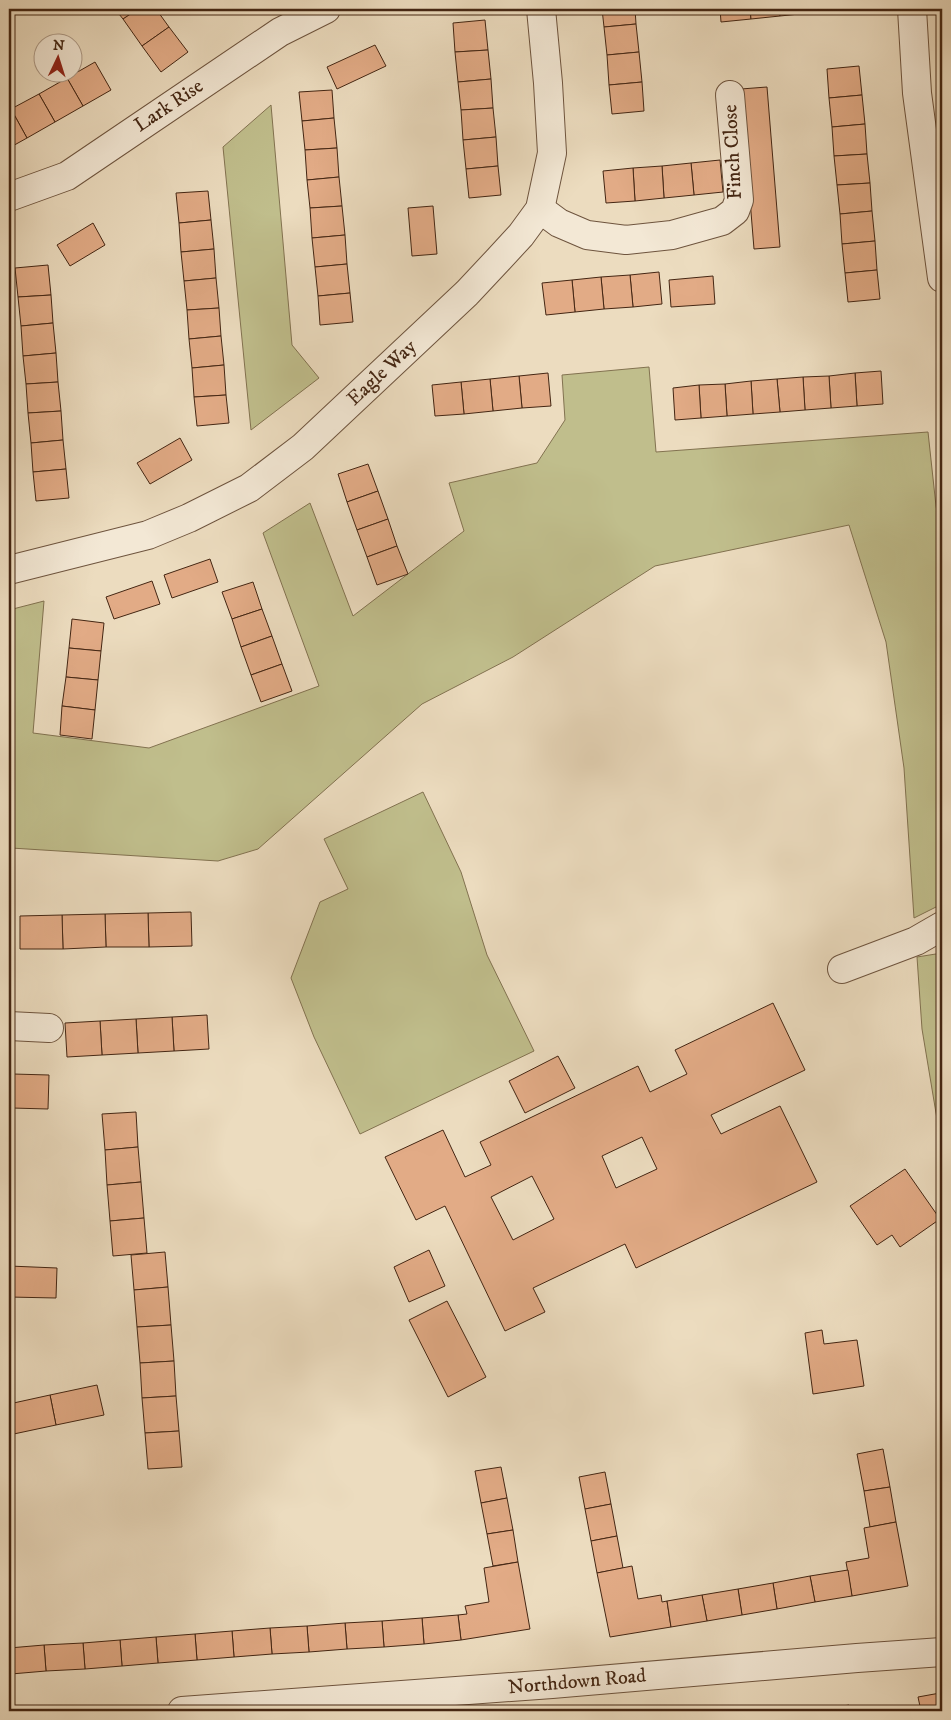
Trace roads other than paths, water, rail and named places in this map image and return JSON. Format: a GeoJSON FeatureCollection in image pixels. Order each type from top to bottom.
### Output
{"type":"FeatureCollection","features":[{"type":"Feature","properties":{"kind":"street","name":"Lark Rise"},"geometry":{"type":"LineString","coordinates":[[9,196],[67,176],[280,32],[326,9]]}},
{"type":"Feature","properties":{"kind":"street","name":"Eagle Way"},"geometry":{"type":"LineString","coordinates":[[9,570],[148,534],[189,518],[249,488],[303,447],[467,293],[521,235],[540,209],[552,153],[541,9]]}},
{"type":"Feature","properties":{"kind":"street"},"geometry":{"type":"LineString","coordinates":[[912,9],[917,93],[942,278]]}},
{"type":"Feature","properties":{"kind":"street","name":"Finch Close"},"geometry":{"type":"LineString","coordinates":[[540,209],[559,223],[587,235],[626,240],[672,235],[722,221],[735,211],[739,200],[730,95]]}},
{"type":"Feature","properties":{"kind":"street"},"geometry":{"type":"LineString","coordinates":[[842,969],[916,941],[942,926]]}},
{"type":"Feature","properties":{"kind":"street"},"geometry":{"type":"LineString","coordinates":[[9,1026],[49,1028]]}},
{"type":"Feature","properties":{"kind":"street","name":"Northdown Road"},"geometry":{"type":"LineString","coordinates":[[182,1711],[560,1684],[942,1652]]}}]}
